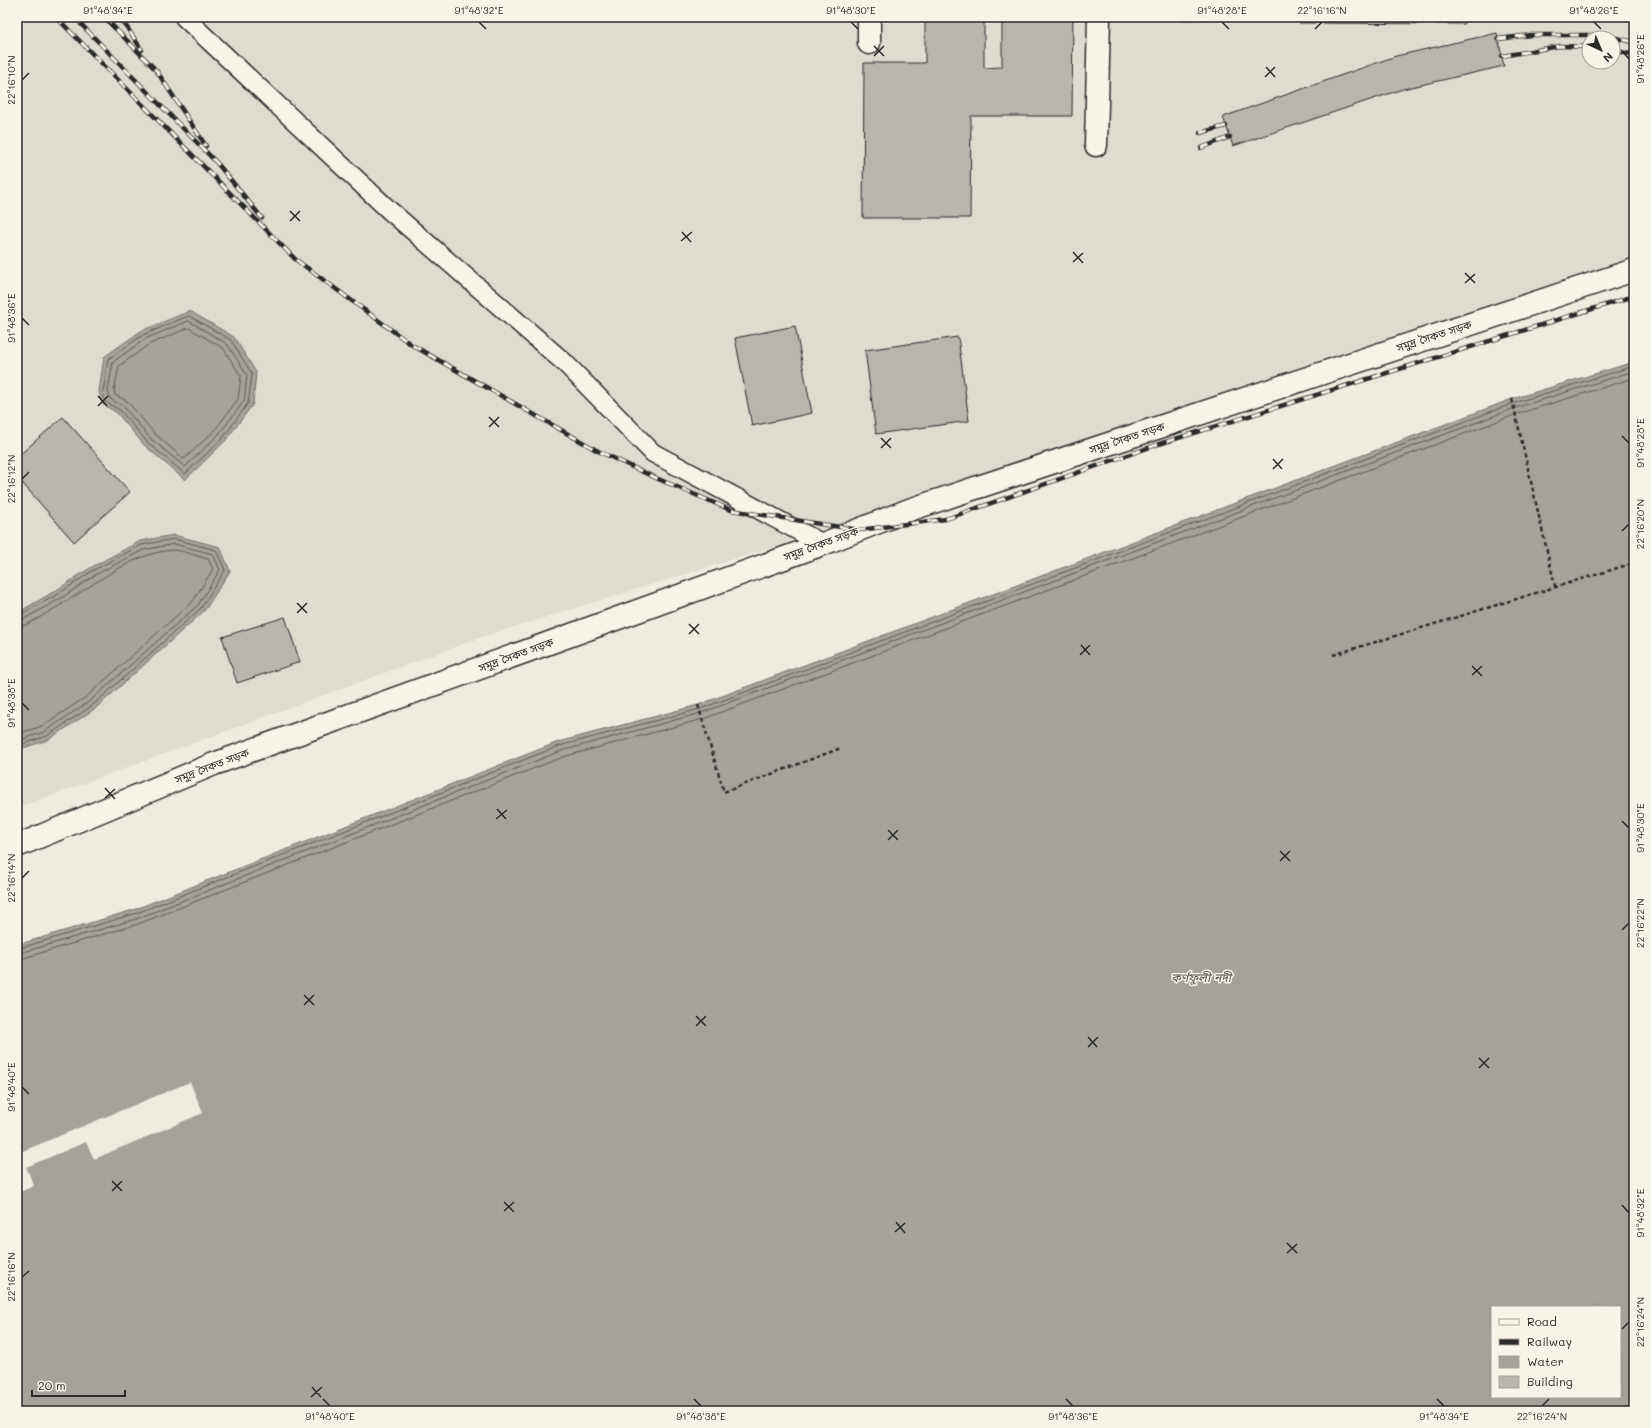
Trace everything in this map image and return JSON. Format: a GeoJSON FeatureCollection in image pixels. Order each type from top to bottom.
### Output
{"type":"FeatureCollection","features":[{"type":"Feature","properties":{"kind":"main road"},"geometry":{"type":"LineString","coordinates":[[869,17],[869,44]]}},
{"type":"Feature","properties":{"kind":"main road"},"geometry":{"type":"LineString","coordinates":[[1096,145],[1099,17]]}},
{"type":"Feature","properties":{"kind":"main road","name":"সমুদ্র সৈকত সড়ক"},"geometry":{"type":"LineString","coordinates":[[17,846],[214,764],[823,544],[909,510],[1634,270]]}},
{"type":"Feature","properties":{"kind":"lane"},"geometry":{"type":"LineString","coordinates":[[184,17],[389,210],[565,363],[653,453],[823,544]]}},
{"type":"Feature","properties":{"kind":"path"},"geometry":{"type":"LineString","coordinates":[[1512,399],[1555,586]]}},
{"type":"Feature","properties":{"kind":"path"},"geometry":{"type":"LineString","coordinates":[[1333,655],[1634,563]]}},
{"type":"Feature","properties":{"kind":"path"},"geometry":{"type":"LineString","coordinates":[[698,705],[724,792],[841,748]]}},
{"type":"Feature","properties":{"kind":"shaded area"},"geometry":{"type":"Polygon","coordinates":[[[17,17],[1634,17],[1634,281],[482,637],[17,808],[17,17]]]}},
{"type":"Feature","properties":{"kind":"water"},"geometry":{"type":"Polygon","coordinates":[[[190,311],[234,337],[256,372],[253,404],[226,440],[185,480],[144,445],[117,413],[102,404],[99,391],[104,357],[141,331],[190,311]]]}},
{"type":"Feature","properties":{"kind":"water","name":"কর্ণফুলী নদী"},"geometry":{"type":"Polygon","coordinates":[[[1634,362],[1634,1411],[17,1411],[17,945],[133,910],[558,742],[698,705],[1512,399],[1634,362]]]}},
{"type":"Feature","properties":{"kind":"water"},"geometry":{"type":"Polygon","coordinates":[[[174,535],[220,547],[230,571],[205,610],[96,708],[48,740],[17,750],[17,613],[55,591],[90,568],[140,541],[174,535]]]}},
{"type":"Feature","properties":{"kind":"pier"},"geometry":{"type":"Polygon","coordinates":[[[190,1082],[203,1113],[94,1159],[86,1142],[26,1167],[34,1186],[17,1193],[17,1152],[18,1153],[190,1082]]]}},
{"type":"Feature","properties":{"kind":"building"},"geometry":{"type":"Polygon","coordinates":[[[925,17],[984,17],[984,68],[1002,67],[1002,17],[1073,17],[1072,116],[971,116],[970,218],[863,218],[864,63],[925,63],[925,17]]]}},
{"type":"Feature","properties":{"kind":"building"},"geometry":{"type":"Polygon","coordinates":[[[1180,17],[1224,17],[1224,19],[1180,20],[1180,17]]]}},
{"type":"Feature","properties":{"kind":"building"},"geometry":{"type":"Polygon","coordinates":[[[1299,17],[1464,17],[1464,24],[1299,23],[1299,17]]]}},
{"type":"Feature","properties":{"kind":"building"},"geometry":{"type":"Polygon","coordinates":[[[1497,33],[1504,66],[1403,89],[1233,146],[1223,117],[1396,56],[1497,33]]]}},
{"type":"Feature","properties":{"kind":"building"},"geometry":{"type":"Polygon","coordinates":[[[795,326],[812,413],[752,426],[735,338],[795,326]]]}},
{"type":"Feature","properties":{"kind":"building"},"geometry":{"type":"Polygon","coordinates":[[[958,337],[969,421],[876,434],[865,350],[958,337]]]}},
{"type":"Feature","properties":{"kind":"building"},"geometry":{"type":"Polygon","coordinates":[[[63,417],[130,492],[74,542],[17,477],[17,457],[63,417]]]}},
{"type":"Feature","properties":{"kind":"building"},"geometry":{"type":"Polygon","coordinates":[[[285,617],[300,662],[237,683],[222,637],[285,617]]]}},
{"type":"Feature","properties":{"kind":"railway"},"geometry":{"type":"LineString","coordinates":[[56,17],[295,259],[412,345],[598,451],[731,510],[859,530],[946,519],[1159,444],[1634,296]]}},
{"type":"Feature","properties":{"kind":"railway"},"geometry":{"type":"LineString","coordinates":[[74,17],[217,163],[262,218]]}},
{"type":"Feature","properties":{"kind":"railway"},"geometry":{"type":"LineString","coordinates":[[104,17],[156,70],[206,146]]}},
{"type":"Feature","properties":{"kind":"railway"},"geometry":{"type":"LineString","coordinates":[[120,17],[142,50]]}},
{"type":"Feature","properties":{"kind":"railway"},"geometry":{"type":"LineString","coordinates":[[1498,39],[1531,35],[1603,35],[1634,42]]}},
{"type":"Feature","properties":{"kind":"railway"},"geometry":{"type":"LineString","coordinates":[[1502,56],[1560,46],[1581,47]]}},
{"type":"Feature","properties":{"kind":"railway"},"geometry":{"type":"LineString","coordinates":[[1621,52],[1634,55]]}},
{"type":"Feature","properties":{"kind":"railway"},"geometry":{"type":"LineString","coordinates":[[1200,133],[1226,126]]}},
{"type":"Feature","properties":{"kind":"railway"},"geometry":{"type":"LineString","coordinates":[[1201,148],[1230,137]]}}]}
